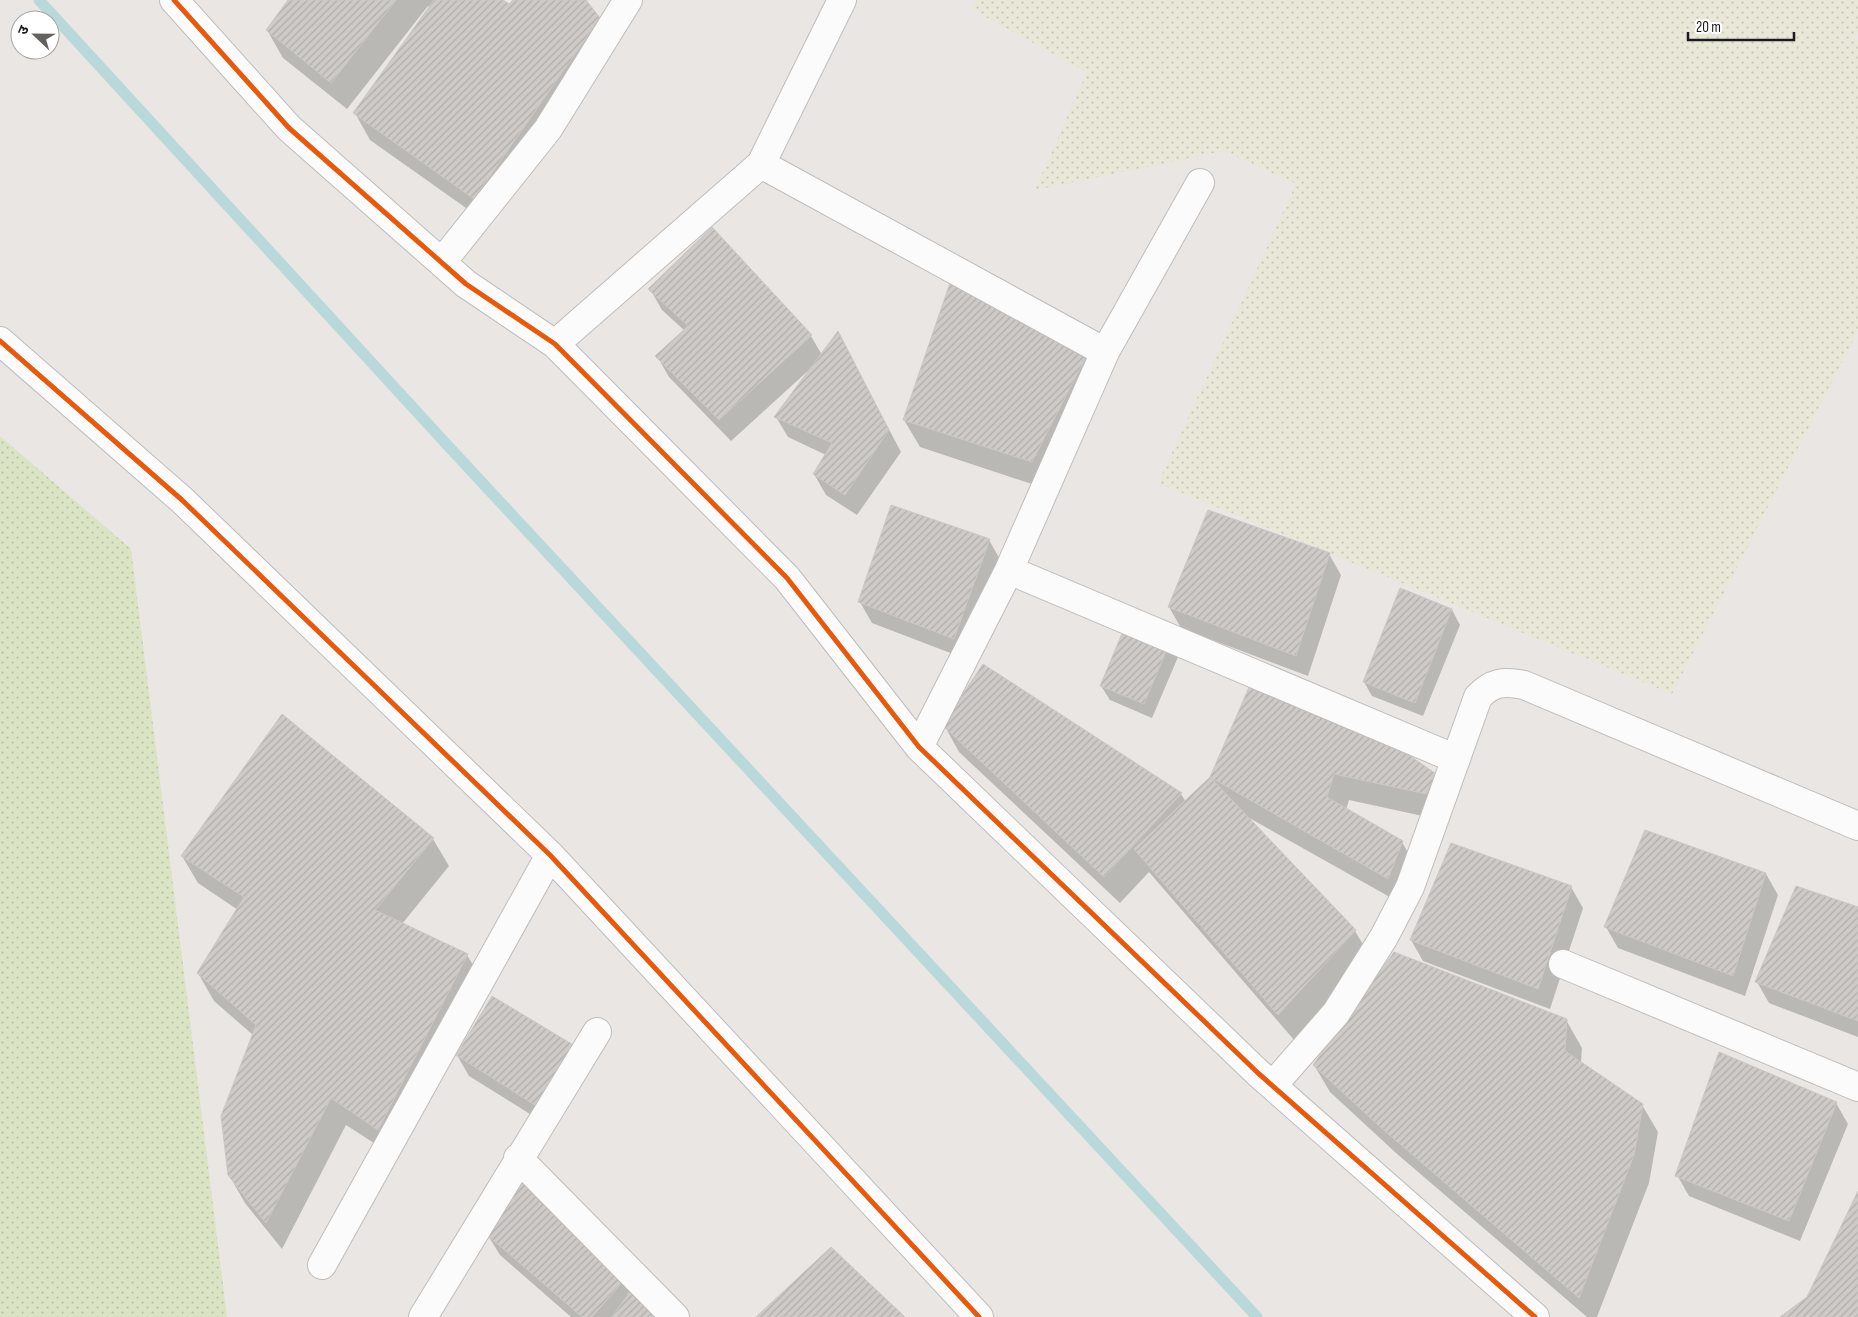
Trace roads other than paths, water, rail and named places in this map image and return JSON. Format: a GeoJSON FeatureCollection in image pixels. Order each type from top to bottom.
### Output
{"type":"FeatureCollection","features":[{"type":"Feature","properties":{"kind":"street"},"geometry":{"type":"LineString","coordinates":[[174,0],[288,128],[466,284],[555,344],[787,578],[919,747],[1273,1085],[1534,1317]]}},
{"type":"Feature","properties":{"kind":"street"},"geometry":{"type":"LineString","coordinates":[[442,262],[548,129],[628,0]]}},
{"type":"Feature","properties":{"kind":"street"},"geometry":{"type":"LineString","coordinates":[[555,344],[761,164],[842,0]]}},
{"type":"Feature","properties":{"kind":"street"},"geometry":{"type":"LineString","coordinates":[[761,164],[1105,352]]}},
{"type":"Feature","properties":{"kind":"street"},"geometry":{"type":"LineString","coordinates":[[919,747],[1008,570],[1105,352],[1200,183]]}},
{"type":"Feature","properties":{"kind":"street"},"geometry":{"type":"LineString","coordinates":[[0,341],[182,500],[550,855],[979,1317]]}},
{"type":"Feature","properties":{"kind":"street"},"geometry":{"type":"LineString","coordinates":[[1008,570],[1456,759]]}},
{"type":"Feature","properties":{"kind":"street"},"geometry":{"type":"LineString","coordinates":[[1273,1085],[1336,1013],[1384,937],[1410,887],[1478,697],[1488,686],[1505,682],[1524,684],[1858,826]]}},
{"type":"Feature","properties":{"kind":"street"},"geometry":{"type":"LineString","coordinates":[[322,1265],[550,855]]}},
{"type":"Feature","properties":{"kind":"street"},"geometry":{"type":"LineString","coordinates":[[1562,964],[1858,1087]]}},
{"type":"Feature","properties":{"kind":"street"},"geometry":{"type":"LineString","coordinates":[[423,1317],[518,1158],[597,1032]]}},
{"type":"Feature","properties":{"kind":"street"},"geometry":{"type":"LineString","coordinates":[[518,1158],[675,1317]]}},
{"type":"Feature","properties":{"kind":"waterway"},"geometry":{"type":"LineString","coordinates":[[39,0],[450,448],[1257,1317]]}}]}
